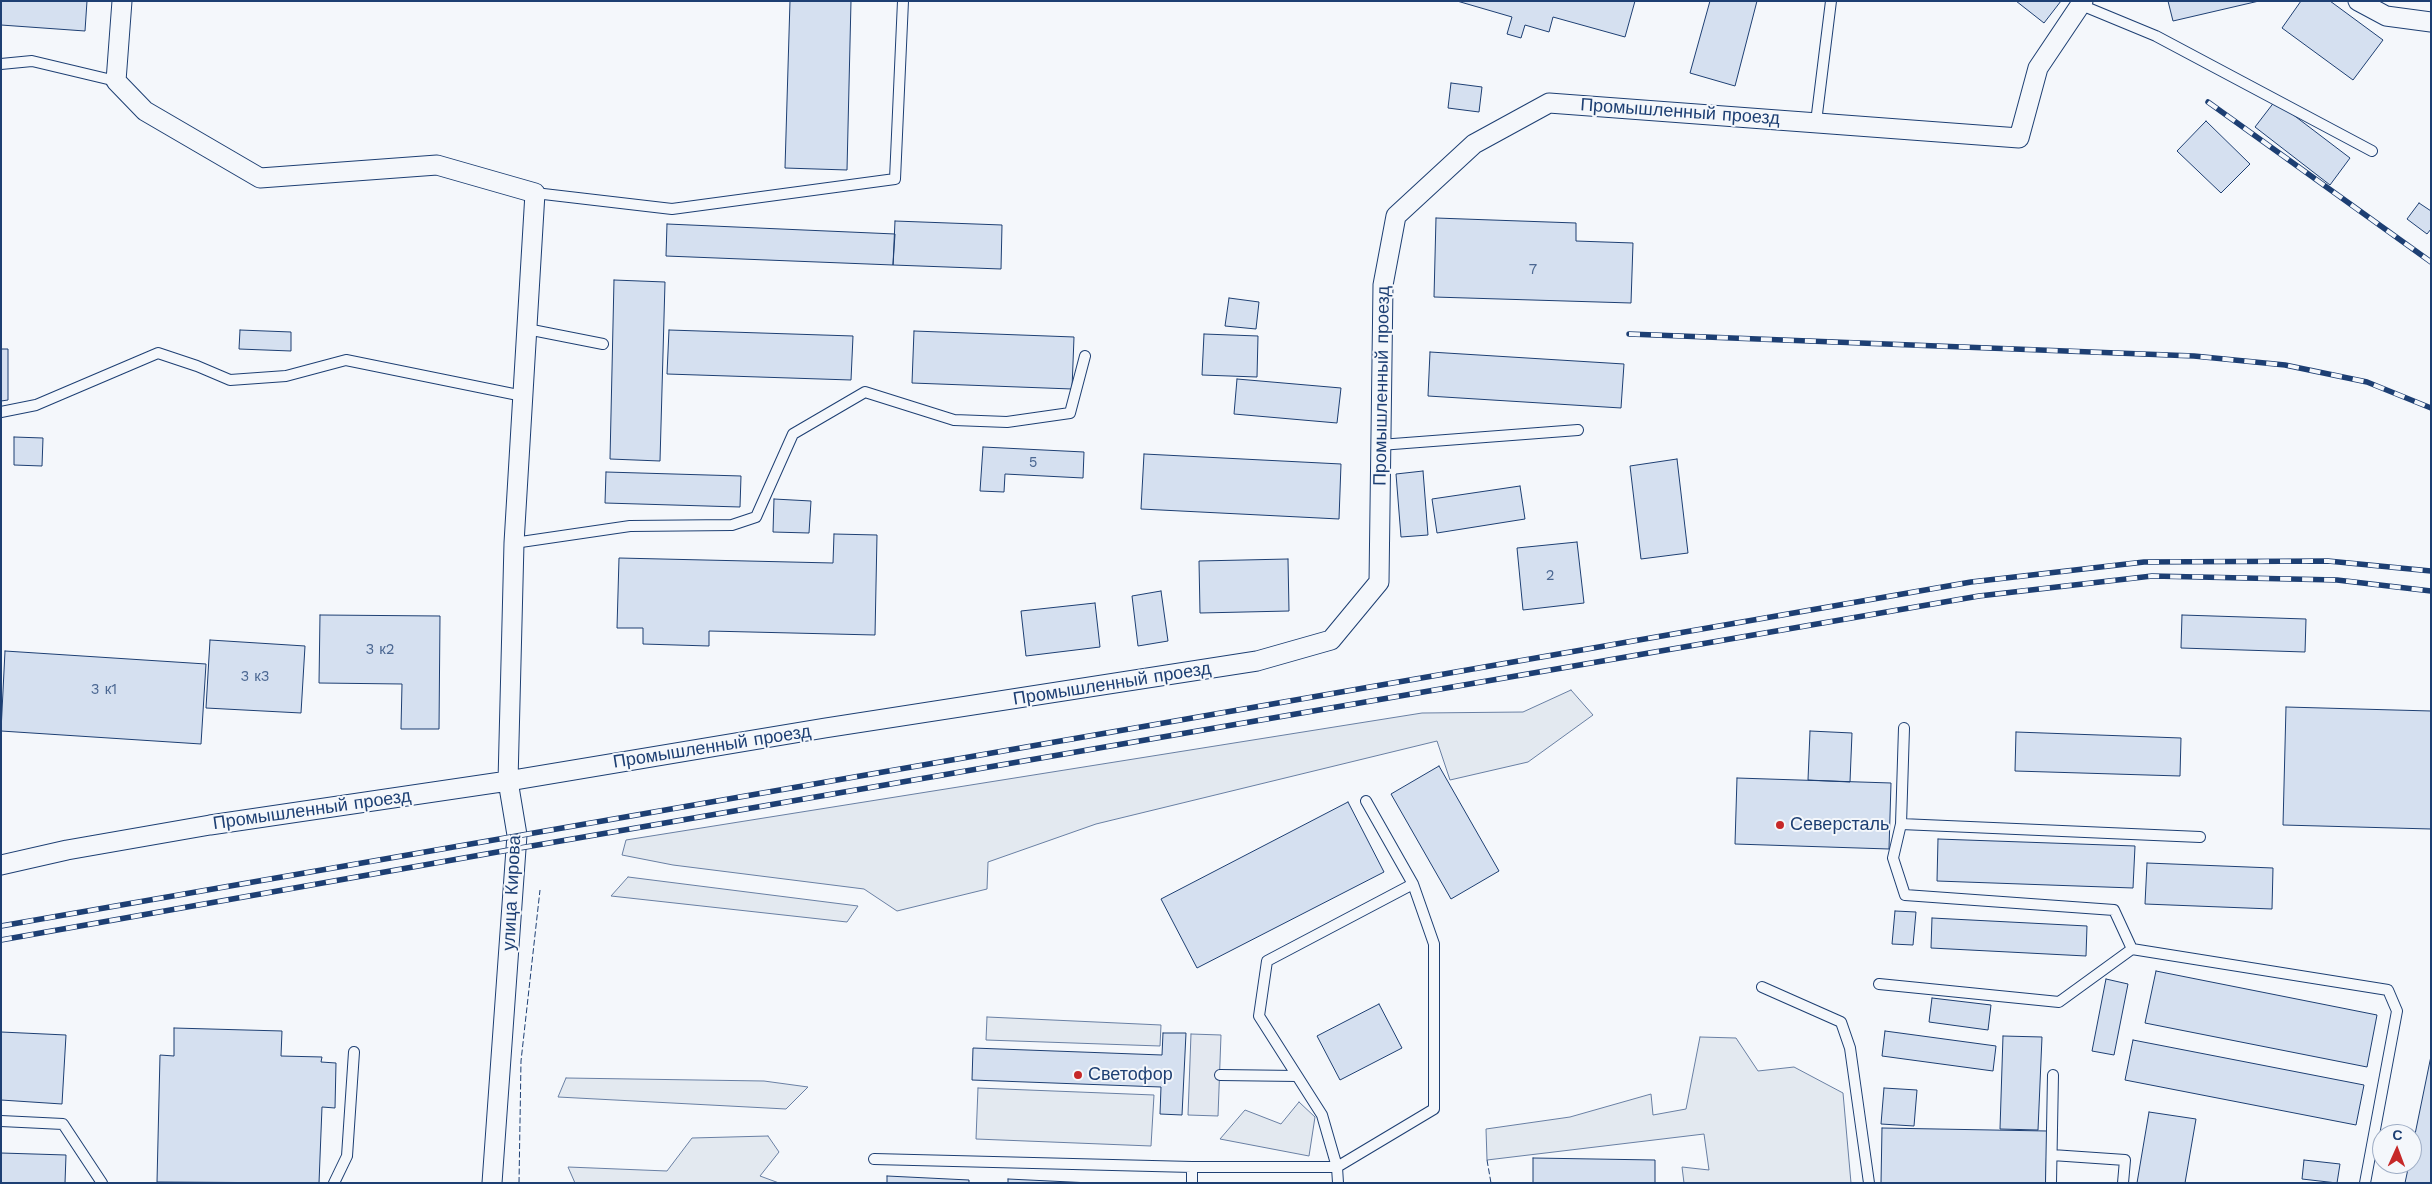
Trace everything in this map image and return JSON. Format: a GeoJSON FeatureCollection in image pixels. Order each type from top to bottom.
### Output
{"type":"FeatureCollection","features":[{"type":"Feature","properties":{"kind":"street"},"geometry":{"type":"LineString","coordinates":[[122,1],[116,81],[146,111],[260,178],[437,166],[536,193]]}},
{"type":"Feature","properties":{"kind":"street"},"geometry":{"type":"LineString","coordinates":[[2358,1],[2386,16],[2431,22]]}},
{"type":"Feature","properties":{"kind":"street","name":"Промышленный проезд"},"geometry":{"type":"LineString","coordinates":[[1,865],[67,850],[210,825],[508,781],[825,728],[1257,661],[1331,640],[1379,582],[1383,285],[1396,216],[1474,144],[1549,103],[2020,138],[2038,68],[2082,3]]}},
{"type":"Feature","properties":{"kind":"street","name":"улица Кирова"},"geometry":{"type":"LineString","coordinates":[[492,1183],[517,835],[508,781],[514,543],[536,193]]}},
{"type":"Feature","properties":{"kind":"lane"},"geometry":{"type":"LineString","coordinates":[[536,193],[672,209],[896,179],[903,1]]}},
{"type":"Feature","properties":{"kind":"lane"},"geometry":{"type":"LineString","coordinates":[[1816,122],[1831,1]]}},
{"type":"Feature","properties":{"kind":"lane"},"geometry":{"type":"LineString","coordinates":[[2082,3],[2156,36],[2372,151]]}},
{"type":"Feature","properties":{"kind":"lane"},"geometry":{"type":"LineString","coordinates":[[1,64],[32,61],[116,81]]}},
{"type":"Feature","properties":{"kind":"lane"},"geometry":{"type":"LineString","coordinates":[[527,329],[603,344]]}},
{"type":"Feature","properties":{"kind":"lane"},"geometry":{"type":"LineString","coordinates":[[1,412],[36,405],[158,353],[197,366],[230,380],[286,376],[346,360],[523,396]]}},
{"type":"Feature","properties":{"kind":"lane"},"geometry":{"type":"LineString","coordinates":[[514,543],[630,526],[732,525],[756,517],[793,434],[865,392],[954,420],[1007,422],[1070,413],[1085,356]]}},
{"type":"Feature","properties":{"kind":"lane"},"geometry":{"type":"LineString","coordinates":[[1380,445],[1578,430]]}},
{"type":"Feature","properties":{"kind":"lane"},"geometry":{"type":"LineString","coordinates":[[1904,728],[1901,824],[1893,858],[1905,895],[2114,910],[2132,949]]}},
{"type":"Feature","properties":{"kind":"lane"},"geometry":{"type":"LineString","coordinates":[[874,1159],[1192,1167],[1337,1167],[1434,1109],[1434,944],[1413,884],[1366,801]]}},
{"type":"Feature","properties":{"kind":"lane"},"geometry":{"type":"LineString","coordinates":[[1901,824],[2200,837]]}},
{"type":"Feature","properties":{"kind":"lane"},"geometry":{"type":"LineString","coordinates":[[1338,1183],[1337,1167],[1322,1115],[1260,1016],[1267,961],[1413,884]]}},
{"type":"Feature","properties":{"kind":"lane"},"geometry":{"type":"LineString","coordinates":[[1879,984],[2058,1002],[2132,949],[2388,990],[2398,1011],[2365,1183]]}},
{"type":"Feature","properties":{"kind":"lane"},"geometry":{"type":"LineString","coordinates":[[1762,987],[1842,1022],[1850,1048],[1869,1183]]}},
{"type":"Feature","properties":{"kind":"lane"},"geometry":{"type":"LineString","coordinates":[[334,1183],[347,1156],[354,1052]]}},
{"type":"Feature","properties":{"kind":"lane"},"geometry":{"type":"LineString","coordinates":[[1220,1075],[1297,1076]]}},
{"type":"Feature","properties":{"kind":"lane"},"geometry":{"type":"LineString","coordinates":[[2051,1183],[2053,1075]]}},
{"type":"Feature","properties":{"kind":"lane"},"geometry":{"type":"LineString","coordinates":[[1,1121],[63,1124],[102,1183]]}},
{"type":"Feature","properties":{"kind":"lane"},"geometry":{"type":"LineString","coordinates":[[2052,1155],[2125,1160],[2123,1183]]}},
{"type":"Feature","properties":{"kind":"lane"},"geometry":{"type":"LineString","coordinates":[[1192,1167],[1192,1183]]}},
{"type":"Feature","properties":{"kind":"shaded area"},"geometry":{"type":"Polygon","coordinates":[[[1571,690],[1593,715],[1528,762],[1450,780],[1437,741],[1096,824],[988,862],[987,889],[897,911],[864,889],[673,865],[622,855],[626,840],[1422,713],[1523,712],[1571,690]]]}},
{"type":"Feature","properties":{"kind":"shaded area"},"geometry":{"type":"Polygon","coordinates":[[[628,877],[858,906],[847,922],[611,896],[628,877]]]}},
{"type":"Feature","properties":{"kind":"shaded area"},"geometry":{"type":"Polygon","coordinates":[[[987,1017],[1161,1025],[1160,1046],[986,1040],[987,1017]]]}},
{"type":"Feature","properties":{"kind":"shaded area"},"geometry":{"type":"Polygon","coordinates":[[[1191,1034],[1221,1035],[1218,1116],[1188,1115],[1191,1034]]]}},
{"type":"Feature","properties":{"kind":"shaded area"},"geometry":{"type":"Polygon","coordinates":[[[1700,1037],[1736,1038],[1758,1071],[1794,1067],[1843,1093],[1851,1183],[1684,1183],[1682,1167],[1709,1170],[1704,1134],[1487,1160],[1486,1129],[1570,1117],[1651,1094],[1653,1115],[1686,1109],[1700,1037]]]}},
{"type":"Feature","properties":{"kind":"shaded area"},"geometry":{"type":"Polygon","coordinates":[[[566,1078],[764,1081],[808,1087],[786,1109],[558,1097],[566,1078]]]}},
{"type":"Feature","properties":{"kind":"shaded area"},"geometry":{"type":"Polygon","coordinates":[[[978,1088],[1154,1095],[1151,1146],[976,1139],[978,1088]]]}},
{"type":"Feature","properties":{"kind":"shaded area"},"geometry":{"type":"Polygon","coordinates":[[[1299,1102],[1315,1117],[1309,1156],[1220,1139],[1245,1110],[1281,1124],[1299,1102]]]}},
{"type":"Feature","properties":{"kind":"shaded area"},"geometry":{"type":"Polygon","coordinates":[[[768,1136],[779,1152],[760,1176],[779,1183],[575,1183],[568,1167],[667,1171],[692,1138],[768,1136]]]}},
{"type":"Feature","properties":{"kind":"building"},"geometry":{"type":"Polygon","coordinates":[[[1,1],[87,1],[85,31],[1,25],[1,1]]]}},
{"type":"Feature","properties":{"kind":"building"},"geometry":{"type":"Polygon","coordinates":[[[790,1],[851,1],[847,170],[785,168],[790,1]]]}},
{"type":"Feature","properties":{"kind":"building"},"geometry":{"type":"Polygon","coordinates":[[[1457,1],[1635,1],[1625,37],[1553,17],[1549,32],[1525,25],[1521,38],[1507,34],[1512,17],[1457,1]]]}},
{"type":"Feature","properties":{"kind":"building"},"geometry":{"type":"Polygon","coordinates":[[[1710,1],[1757,1],[1735,86],[1690,73],[1710,1]]]}},
{"type":"Feature","properties":{"kind":"building"},"geometry":{"type":"Polygon","coordinates":[[[2016,1],[2061,1],[2044,23],[2016,1]]]}},
{"type":"Feature","properties":{"kind":"building"},"geometry":{"type":"Polygon","coordinates":[[[2168,1],[2259,1],[2173,21],[2168,1]]]}},
{"type":"Feature","properties":{"kind":"building"},"geometry":{"type":"Polygon","coordinates":[[[2301,1],[2330,1],[2383,40],[2353,80],[2282,28],[2301,1]]]}},
{"type":"Feature","properties":{"kind":"building"},"geometry":{"type":"Polygon","coordinates":[[[1451,83],[1482,87],[1479,112],[1448,108],[1451,83]]]}},
{"type":"Feature","properties":{"kind":"building"},"geometry":{"type":"Polygon","coordinates":[[[2275,101],[2350,158],[2330,185],[2255,127],[2275,101]]]}},
{"type":"Feature","properties":{"kind":"building"},"geometry":{"type":"Polygon","coordinates":[[[2206,121],[2250,164],[2221,193],[2177,151],[2206,121]]]}},
{"type":"Feature","properties":{"kind":"building"},"geometry":{"type":"Polygon","coordinates":[[[2419,203],[2431,211],[2431,229],[2427,234],[2407,219],[2419,203]]]}},
{"type":"Feature","properties":{"kind":"building"},"geometry":{"type":"Polygon","coordinates":[[[1436,218],[1576,223],[1576,241],[1633,243],[1631,303],[1434,297],[1436,218]]]}},
{"type":"Feature","properties":{"kind":"building"},"geometry":{"type":"Polygon","coordinates":[[[895,221],[1002,225],[1001,269],[893,265],[895,221]]]}},
{"type":"Feature","properties":{"kind":"building"},"geometry":{"type":"Polygon","coordinates":[[[667,224],[895,234],[893,265],[666,256],[667,224]]]}},
{"type":"Feature","properties":{"kind":"building"},"geometry":{"type":"Polygon","coordinates":[[[614,280],[665,282],[660,461],[610,459],[614,280]]]}},
{"type":"Feature","properties":{"kind":"building"},"geometry":{"type":"Polygon","coordinates":[[[1229,298],[1259,302],[1256,329],[1225,326],[1229,298]]]}},
{"type":"Feature","properties":{"kind":"building"},"geometry":{"type":"Polygon","coordinates":[[[240,330],[291,332],[291,351],[239,349],[240,330]]]}},
{"type":"Feature","properties":{"kind":"building"},"geometry":{"type":"Polygon","coordinates":[[[669,330],[853,336],[851,380],[667,374],[669,330]]]}},
{"type":"Feature","properties":{"kind":"building"},"geometry":{"type":"Polygon","coordinates":[[[914,331],[1074,337],[1072,389],[912,383],[914,331]]]}},
{"type":"Feature","properties":{"kind":"building"},"geometry":{"type":"Polygon","coordinates":[[[1204,334],[1258,336],[1257,377],[1202,375],[1204,334]]]}},
{"type":"Feature","properties":{"kind":"building"},"geometry":{"type":"Polygon","coordinates":[[[1,349],[8,349],[8,400],[1,401],[1,349]]]}},
{"type":"Feature","properties":{"kind":"building"},"geometry":{"type":"Polygon","coordinates":[[[1430,352],[1624,364],[1621,408],[1428,396],[1430,352]]]}},
{"type":"Feature","properties":{"kind":"building"},"geometry":{"type":"Polygon","coordinates":[[[1237,379],[1341,388],[1337,423],[1234,414],[1237,379]]]}},
{"type":"Feature","properties":{"kind":"building"},"geometry":{"type":"Polygon","coordinates":[[[14,437],[43,438],[42,466],[14,465],[14,437]]]}},
{"type":"Feature","properties":{"kind":"building"},"geometry":{"type":"Polygon","coordinates":[[[983,447],[1084,452],[1083,478],[1005,474],[1004,492],[980,491],[983,447]]]}},
{"type":"Feature","properties":{"kind":"building"},"geometry":{"type":"Polygon","coordinates":[[[1144,454],[1341,464],[1339,519],[1141,509],[1144,454]]]}},
{"type":"Feature","properties":{"kind":"building"},"geometry":{"type":"Polygon","coordinates":[[[1677,459],[1688,553],[1641,559],[1630,466],[1677,459]]]}},
{"type":"Feature","properties":{"kind":"building"},"geometry":{"type":"Polygon","coordinates":[[[1423,471],[1428,535],[1401,537],[1396,474],[1423,471]]]}},
{"type":"Feature","properties":{"kind":"building"},"geometry":{"type":"Polygon","coordinates":[[[606,472],[741,476],[740,507],[605,503],[606,472]]]}},
{"type":"Feature","properties":{"kind":"building"},"geometry":{"type":"Polygon","coordinates":[[[1520,486],[1525,519],[1437,533],[1432,499],[1520,486]]]}},
{"type":"Feature","properties":{"kind":"building"},"geometry":{"type":"Polygon","coordinates":[[[774,499],[811,501],[809,533],[773,532],[774,499]]]}},
{"type":"Feature","properties":{"kind":"building"},"geometry":{"type":"Polygon","coordinates":[[[834,534],[877,535],[875,635],[709,631],[709,646],[643,644],[643,628],[617,628],[619,558],[833,563],[834,534]]]}},
{"type":"Feature","properties":{"kind":"building"},"geometry":{"type":"Polygon","coordinates":[[[1577,542],[1584,603],[1523,610],[1517,548],[1577,542]]]}},
{"type":"Feature","properties":{"kind":"building"},"geometry":{"type":"Polygon","coordinates":[[[1288,559],[1289,611],[1200,613],[1199,561],[1288,559]]]}},
{"type":"Feature","properties":{"kind":"building"},"geometry":{"type":"Polygon","coordinates":[[[1161,591],[1168,641],[1138,646],[1132,596],[1161,591]]]}},
{"type":"Feature","properties":{"kind":"building"},"geometry":{"type":"Polygon","coordinates":[[[1095,603],[1100,647],[1026,656],[1021,611],[1095,603]]]}},
{"type":"Feature","properties":{"kind":"building"},"geometry":{"type":"Polygon","coordinates":[[[320,615],[440,616],[439,729],[401,729],[402,684],[319,683],[320,615]]]}},
{"type":"Feature","properties":{"kind":"building"},"geometry":{"type":"Polygon","coordinates":[[[2182,615],[2306,619],[2305,652],[2181,648],[2182,615]]]}},
{"type":"Feature","properties":{"kind":"building"},"geometry":{"type":"Polygon","coordinates":[[[210,640],[305,646],[301,713],[206,708],[210,640]]]}},
{"type":"Feature","properties":{"kind":"building"},"geometry":{"type":"Polygon","coordinates":[[[5,651],[206,664],[201,744],[1,731],[5,651]]]}},
{"type":"Feature","properties":{"kind":"building"},"geometry":{"type":"Polygon","coordinates":[[[2286,707],[2431,711],[2431,829],[2283,825],[2286,707]]]}},
{"type":"Feature","properties":{"kind":"building"},"geometry":{"type":"Polygon","coordinates":[[[1810,731],[1852,733],[1850,782],[1808,780],[1810,731]]]}},
{"type":"Feature","properties":{"kind":"building"},"geometry":{"type":"Polygon","coordinates":[[[2016,732],[2181,738],[2180,776],[2015,771],[2016,732]]]}},
{"type":"Feature","properties":{"kind":"building"},"geometry":{"type":"Polygon","coordinates":[[[1439,766],[1499,871],[1451,899],[1391,794],[1439,766]]]}},
{"type":"Feature","properties":{"kind":"building"},"geometry":{"type":"Polygon","coordinates":[[[1737,778],[1891,783],[1889,849],[1735,844],[1737,778]]]}},
{"type":"Feature","properties":{"kind":"building"},"geometry":{"type":"Polygon","coordinates":[[[1348,802],[1384,872],[1197,968],[1161,899],[1348,802]]]}},
{"type":"Feature","properties":{"kind":"building"},"geometry":{"type":"Polygon","coordinates":[[[1938,839],[2135,846],[2133,888],[1937,881],[1938,839]]]}},
{"type":"Feature","properties":{"kind":"building"},"geometry":{"type":"Polygon","coordinates":[[[2147,863],[2273,868],[2272,909],[2145,904],[2147,863]]]}},
{"type":"Feature","properties":{"kind":"building"},"geometry":{"type":"Polygon","coordinates":[[[1895,911],[1916,912],[1913,945],[1892,944],[1895,911]]]}},
{"type":"Feature","properties":{"kind":"building"},"geometry":{"type":"Polygon","coordinates":[[[1932,918],[2087,926],[2086,956],[1931,948],[1932,918]]]}},
{"type":"Feature","properties":{"kind":"building"},"geometry":{"type":"Polygon","coordinates":[[[2156,971],[2377,1015],[2367,1067],[2145,1023],[2156,971]]]}},
{"type":"Feature","properties":{"kind":"building"},"geometry":{"type":"Polygon","coordinates":[[[2106,979],[2128,984],[2114,1055],[2092,1051],[2106,979]]]}},
{"type":"Feature","properties":{"kind":"building"},"geometry":{"type":"Polygon","coordinates":[[[1932,998],[1991,1005],[1988,1030],[1929,1022],[1932,998]]]}},
{"type":"Feature","properties":{"kind":"building"},"geometry":{"type":"Polygon","coordinates":[[[1379,1004],[1402,1048],[1340,1080],[1317,1036],[1379,1004]]]}},
{"type":"Feature","properties":{"kind":"building"},"geometry":{"type":"Polygon","coordinates":[[[174,1028],[282,1031],[281,1056],[322,1057],[321,1062],[336,1063],[335,1108],[322,1107],[319,1183],[157,1182],[160,1055],[174,1056],[174,1028]]]}},
{"type":"Feature","properties":{"kind":"building"},"geometry":{"type":"Polygon","coordinates":[[[1885,1031],[1996,1046],[1993,1071],[1882,1056],[1885,1031]]]}},
{"type":"Feature","properties":{"kind":"building"},"geometry":{"type":"Polygon","coordinates":[[[1,1032],[66,1035],[62,1104],[1,1100],[1,1032]]]}},
{"type":"Feature","properties":{"kind":"building","name":"Светофор"},"geometry":{"type":"Polygon","coordinates":[[[1163,1033],[1186,1033],[1182,1115],[1160,1114],[1161,1087],[972,1080],[973,1048],[1162,1055],[1163,1033]]]}},
{"type":"Feature","properties":{"kind":"building"},"geometry":{"type":"Polygon","coordinates":[[[2003,1036],[2042,1037],[2038,1130],[2000,1129],[2003,1036]]]}},
{"type":"Feature","properties":{"kind":"building"},"geometry":{"type":"Polygon","coordinates":[[[2133,1040],[2364,1085],[2356,1125],[2125,1080],[2133,1040]]]}},
{"type":"Feature","properties":{"kind":"building"},"geometry":{"type":"Polygon","coordinates":[[[2431,1056],[2431,1183],[2405,1183],[2407,1174],[2422,1174],[2422,1124],[2417,1124],[2431,1056]]]}},
{"type":"Feature","properties":{"kind":"building"},"geometry":{"type":"Polygon","coordinates":[[[1884,1088],[1917,1090],[1914,1126],[1881,1124],[1884,1088]]]}},
{"type":"Feature","properties":{"kind":"building"},"geometry":{"type":"Polygon","coordinates":[[[2149,1112],[2196,1119],[2185,1183],[2137,1183],[2149,1112]]]}},
{"type":"Feature","properties":{"kind":"building"},"geometry":{"type":"Polygon","coordinates":[[[1882,1128],[2047,1131],[2046,1183],[1881,1183],[1882,1128]]]}},
{"type":"Feature","properties":{"kind":"building"},"geometry":{"type":"Polygon","coordinates":[[[1,1153],[66,1155],[65,1183],[1,1183],[1,1153]]]}},
{"type":"Feature","properties":{"kind":"building"},"geometry":{"type":"Polygon","coordinates":[[[1533,1158],[1655,1160],[1655,1183],[1533,1183],[1533,1158]]]}},
{"type":"Feature","properties":{"kind":"building"},"geometry":{"type":"Polygon","coordinates":[[[2304,1160],[2340,1164],[2337,1183],[2302,1179],[2304,1160]]]}},
{"type":"Feature","properties":{"kind":"building"},"geometry":{"type":"Polygon","coordinates":[[[887,1176],[969,1180],[969,1183],[887,1183],[887,1176]]]}},
{"type":"Feature","properties":{"kind":"building"},"geometry":{"type":"Polygon","coordinates":[[[1008,1179],[1091,1183],[1008,1183],[1008,1179]]]}},
{"type":"Feature","properties":{"kind":"railway"},"geometry":{"type":"LineString","coordinates":[[2208,102],[2431,262]]}},
{"type":"Feature","properties":{"kind":"railway"},"geometry":{"type":"LineString","coordinates":[[1629,334],[2194,356],[2285,365],[2367,382],[2431,408]]}},
{"type":"Feature","properties":{"kind":"railway"},"geometry":{"type":"LineString","coordinates":[[1,926],[1971,582],[2144,562],[2328,561],[2431,571]]}},
{"type":"Feature","properties":{"kind":"railway"},"geometry":{"type":"LineString","coordinates":[[1,940],[520,848],[1979,596],[2152,576],[2337,580],[2431,591]]}},
{"type":"Feature","properties":{"kind":"fence"},"geometry":{"type":"LineString","coordinates":[[519,1183],[521,1061],[540,890]]}},
{"type":"Feature","properties":{"kind":"fence"},"geometry":{"type":"LineString","coordinates":[[1487,1160],[1491,1183]]}},
{"type":"Feature","properties":{"kind":"place","name":"Северсталь"},"geometry":{"type":"Point","coordinates":[1780,825]}},
{"type":"Feature","properties":{"kind":"place","name":"Светофор"},"geometry":{"type":"Point","coordinates":[1078,1075]}}]}
